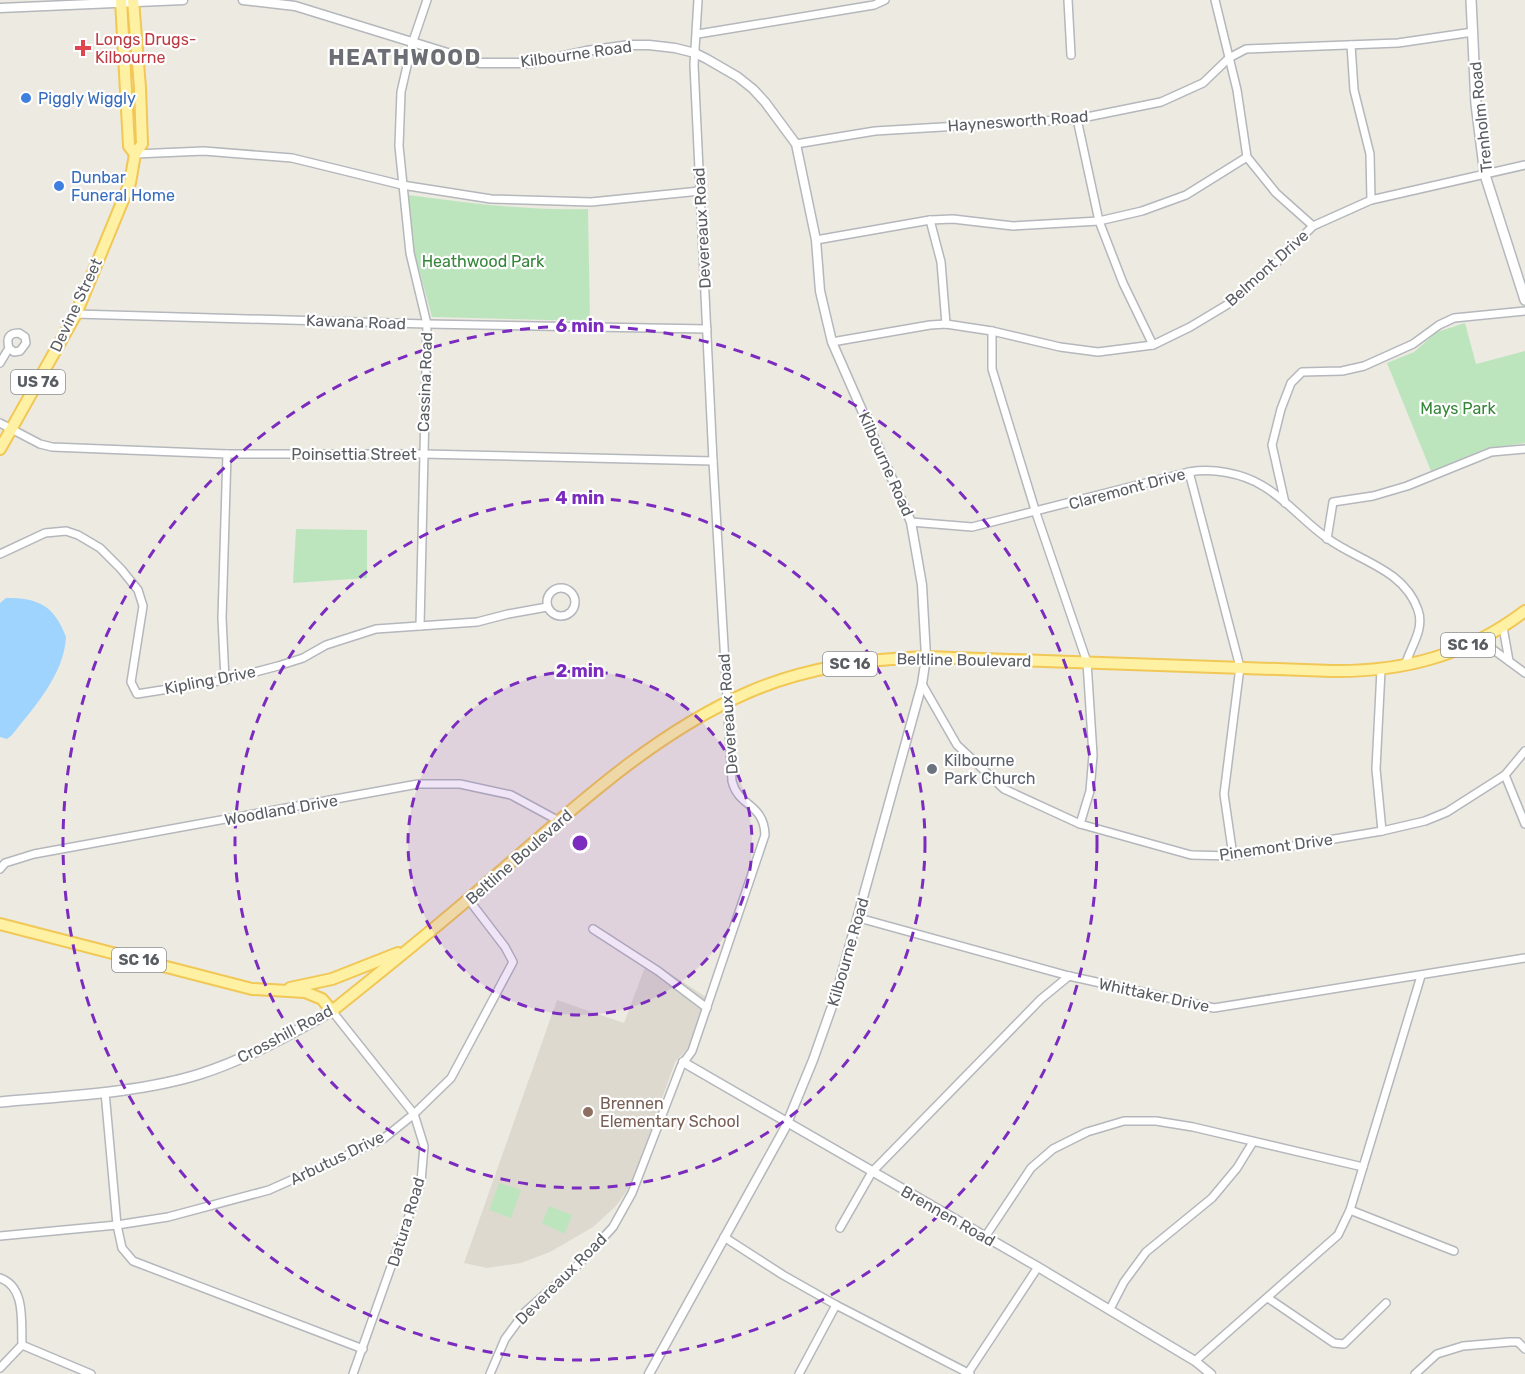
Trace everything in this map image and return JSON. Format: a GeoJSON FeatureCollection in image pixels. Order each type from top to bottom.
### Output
{"type":"FeatureCollection","features":[{"type":"Feature","properties":{"kind":"main road","name":"Trenholm Road"},"geometry":{"type":"LineString","coordinates":[[1472,0],[1476,104],[1485,175],[1525,300]]}},
{"type":"Feature","properties":{"kind":"main road","name":"Devine Street"},"geometry":{"type":"LineString","coordinates":[[127,1],[129,146],[135,154]]}},
{"type":"Feature","properties":{"kind":"main road","name":"Devine Street"},"geometry":{"type":"LineString","coordinates":[[0,449],[76,314],[130,183],[135,154],[142,144],[140,97],[127,1]]}},
{"type":"Feature","properties":{"kind":"main road"},"geometry":{"type":"LineString","coordinates":[[128,96],[140,97]]}},
{"type":"Feature","properties":{"kind":"main road","name":"Beltline Boulevard"},"geometry":{"type":"LineString","coordinates":[[410,948],[469,900],[559,820],[662,740],[727,702],[775,682],[815,670],[878,660],[926,657],[1332,671],[1382,670],[1445,655],[1503,627],[1525,611]]}},
{"type":"Feature","properties":{"kind":"main road","name":"SC 16"},"geometry":{"type":"LineString","coordinates":[[0,924],[252,988],[278,991],[332,979],[410,948]]}},
{"type":"Feature","properties":{"kind":"main road","name":"Crosshill Road"},"geometry":{"type":"LineString","coordinates":[[0,1102],[105,1092],[163,1083],[207,1071],[264,1049],[332,1011],[410,948]]}},
{"type":"Feature","properties":{"kind":"main road","name":"Datura Road"},"geometry":{"type":"LineString","coordinates":[[278,991],[305,992],[322,999],[332,1011]]}},
{"type":"Feature","properties":{"kind":"street"},"geometry":{"type":"LineString","coordinates":[[0,8],[183,0]]}},
{"type":"Feature","properties":{"kind":"street","name":"Kilbourne Road"},"geometry":{"type":"LineString","coordinates":[[243,0],[295,6],[412,44],[480,63],[531,63],[586,51],[630,45],[662,46],[695,54],[738,77],[765,102],[796,144],[816,240],[820,291],[832,342],[911,522],[922,585],[926,657],[922,684],[858,918],[825,1028],[787,1123],[649,1374]]}},
{"type":"Feature","properties":{"kind":"street","name":"Cassina Road"},"geometry":{"type":"LineString","coordinates":[[420,626],[427,324],[410,253],[399,146],[401,92],[412,44],[427,0]]}},
{"type":"Feature","properties":{"kind":"street","name":"Devereaux Road"},"geometry":{"type":"LineString","coordinates":[[490,1374],[505,1339],[525,1312],[601,1241],[618,1219],[632,1193],[683,1062],[692,1051],[765,835],[761,816],[738,795],[733,786],[713,461],[700,191],[695,54],[698,34],[698,0]]}},
{"type":"Feature","properties":{"kind":"street"},"geometry":{"type":"LineString","coordinates":[[698,34],[874,5],[885,0]]}},
{"type":"Feature","properties":{"kind":"street"},"geometry":{"type":"LineString","coordinates":[[1068,0],[1071,55]]}},
{"type":"Feature","properties":{"kind":"street"},"geometry":{"type":"LineString","coordinates":[[1215,0],[1237,90],[1247,157],[1276,193],[1313,226]]}},
{"type":"Feature","properties":{"kind":"street","name":"Haynesworth Road"},"geometry":{"type":"LineString","coordinates":[[796,144],[875,131],[1077,119],[1161,102],[1203,83],[1229,58],[1246,49],[1398,43],[1473,32]]}},
{"type":"Feature","properties":{"kind":"street"},"geometry":{"type":"LineString","coordinates":[[1351,45],[1354,90],[1370,154],[1371,200]]}},
{"type":"Feature","properties":{"kind":"street"},"geometry":{"type":"LineString","coordinates":[[1077,119],[1099,221],[1123,283],[1153,345]]}},
{"type":"Feature","properties":{"kind":"street"},"geometry":{"type":"LineString","coordinates":[[135,154],[204,151],[292,158],[402,185],[461,196],[559,202],[622,200],[700,191]]}},
{"type":"Feature","properties":{"kind":"street"},"geometry":{"type":"LineString","coordinates":[[816,240],[930,220],[953,219],[1013,226],[1099,221],[1142,211],[1186,195],[1247,157]]}},
{"type":"Feature","properties":{"kind":"street","name":"Belmont Drive"},"geometry":{"type":"LineString","coordinates":[[832,342],[946,324],[992,331],[1060,347],[1098,352],[1153,345],[1190,327],[1230,303],[1273,266],[1313,226],[1371,200],[1525,165]]}},
{"type":"Feature","properties":{"kind":"street"},"geometry":{"type":"LineString","coordinates":[[930,220],[941,262],[946,324]]}},
{"type":"Feature","properties":{"kind":"street"},"geometry":{"type":"LineString","coordinates":[[1285,503],[1272,445],[1281,409],[1291,383],[1302,372],[1342,371],[1364,366],[1413,344],[1439,325],[1454,318],[1525,311]]}},
{"type":"Feature","properties":{"kind":"street","name":"Kawana Road"},"geometry":{"type":"LineString","coordinates":[[76,314],[707,329]]}},
{"type":"Feature","properties":{"kind":"street"},"geometry":{"type":"LineString","coordinates":[[992,331],[992,369],[1036,513],[1087,662],[1093,755],[1090,791],[1080,824]]}},
{"type":"Feature","properties":{"kind":"street"},"geometry":{"type":"LineString","coordinates":[[0,363],[9,348]]}},
{"type":"Feature","properties":{"kind":"street","name":"Poinsettia Street"},"geometry":{"type":"LineString","coordinates":[[0,423],[40,444],[52,447],[227,454],[423,454],[713,461]]}},
{"type":"Feature","properties":{"kind":"street"},"geometry":{"type":"LineString","coordinates":[[1327,539],[1333,502],[1373,496],[1407,486],[1491,452],[1525,449]]}},
{"type":"Feature","properties":{"kind":"street"},"geometry":{"type":"LineString","coordinates":[[225,680],[222,618],[227,454]]}},
{"type":"Feature","properties":{"kind":"street","name":"Claremont Drive"},"geometry":{"type":"LineString","coordinates":[[911,522],[972,527],[1036,513],[1189,472],[1201,470],[1241,476],[1264,486],[1327,539],[1391,574],[1402,584],[1419,612],[1420,629],[1405,666]]}},
{"type":"Feature","properties":{"kind":"street"},"geometry":{"type":"LineString","coordinates":[[1189,472],[1240,667],[1224,794],[1233,856]]}},
{"type":"Feature","properties":{"kind":"street","name":"Kipling Drive"},"geometry":{"type":"LineString","coordinates":[[0,554],[45,533],[66,531],[100,548],[138,590],[143,606],[131,682],[137,694],[225,680],[303,658],[326,645],[376,629],[477,622],[547,607]]}},
{"type":"Feature","properties":{"kind":"street","name":"Kipling Drive"},"geometry":{"type":"LineString","coordinates":[[562,587],[574,595],[572,611],[562,616],[552,614],[547,607],[551,591],[562,587]]}},
{"type":"Feature","properties":{"kind":"street"},"geometry":{"type":"LineString","coordinates":[[1503,627],[1509,661]]}},
{"type":"Feature","properties":{"kind":"street"},"geometry":{"type":"LineString","coordinates":[[1480,639],[1525,673]]}},
{"type":"Feature","properties":{"kind":"street"},"geometry":{"type":"LineString","coordinates":[[1382,670],[1376,769],[1382,831]]}},
{"type":"Feature","properties":{"kind":"street","name":"Pinemont Drive"},"geometry":{"type":"LineString","coordinates":[[922,684],[957,744],[1004,789],[1080,824],[1191,855],[1233,856],[1382,831],[1425,821],[1447,812],[1505,775],[1525,751]]}},
{"type":"Feature","properties":{"kind":"street"},"geometry":{"type":"LineString","coordinates":[[1505,775],[1525,824]]}},
{"type":"Feature","properties":{"kind":"street","name":"Woodland Drive"},"geometry":{"type":"LineString","coordinates":[[0,869],[5,863],[34,854],[418,784],[460,784],[511,795],[559,820]]}},
{"type":"Feature","properties":{"kind":"street","name":"Arbutus Drive"},"geometry":{"type":"LineString","coordinates":[[0,1236],[117,1225],[168,1216],[269,1190],[383,1139],[414,1114],[451,1078],[513,962],[505,947],[469,900]]}},
{"type":"Feature","properties":{"kind":"street","name":"Whittaker Drive"},"geometry":{"type":"LineString","coordinates":[[858,918],[1069,976],[1214,1008],[1525,958]]}},
{"type":"Feature","properties":{"kind":"street"},"geometry":{"type":"LineString","coordinates":[[593,929],[658,971],[707,1008]]}},
{"type":"Feature","properties":{"kind":"street"},"geometry":{"type":"LineString","coordinates":[[840,1228],[873,1172],[1041,999],[1069,976]]}},
{"type":"Feature","properties":{"kind":"street"},"geometry":{"type":"LineString","coordinates":[[1195,1360],[1338,1235],[1350,1210],[1421,976]]}},
{"type":"Feature","properties":{"kind":"street","name":"Datura Road"},"geometry":{"type":"LineString","coordinates":[[332,1011],[414,1114],[424,1146],[421,1182],[353,1374]]}},
{"type":"Feature","properties":{"kind":"street","name":"Brennen Road"},"geometry":{"type":"LineString","coordinates":[[683,1062],[1110,1309],[1195,1360],[1211,1374]]}},
{"type":"Feature","properties":{"kind":"street"},"geometry":{"type":"LineString","coordinates":[[105,1092],[117,1225],[122,1248],[134,1260],[363,1349]]}},
{"type":"Feature","properties":{"kind":"street"},"geometry":{"type":"LineString","coordinates":[[985,1237],[1031,1168],[1053,1149],[1088,1132],[1124,1121],[1156,1121],[1193,1127],[1363,1167]]}},
{"type":"Feature","properties":{"kind":"street"},"geometry":{"type":"LineString","coordinates":[[1110,1309],[1124,1282],[1146,1252],[1212,1198],[1237,1168],[1253,1142]]}},
{"type":"Feature","properties":{"kind":"street"},"geometry":{"type":"LineString","coordinates":[[1350,1210],[1454,1251]]}},
{"type":"Feature","properties":{"kind":"street"},"geometry":{"type":"LineString","coordinates":[[724,1237],[783,1275],[836,1305],[969,1373],[1038,1267]]}},
{"type":"Feature","properties":{"kind":"street"},"geometry":{"type":"LineString","coordinates":[[0,1278],[16,1289],[20,1299],[22,1345],[0,1368]]}},
{"type":"Feature","properties":{"kind":"street"},"geometry":{"type":"LineString","coordinates":[[1268,1298],[1334,1343],[1344,1344],[1386,1303]]}},
{"type":"Feature","properties":{"kind":"street"},"geometry":{"type":"LineString","coordinates":[[799,1374],[836,1305]]}},
{"type":"Feature","properties":{"kind":"street"},"geometry":{"type":"LineString","coordinates":[[1415,1374],[1437,1354],[1463,1346],[1518,1342],[1525,1349]]}},
{"type":"Feature","properties":{"kind":"street"},"geometry":{"type":"LineString","coordinates":[[22,1345],[91,1374]]}},
{"type":"Feature","properties":{"kind":"shaded area","name":"Brennen Elementary School"},"geometry":{"type":"Polygon","coordinates":[[[648,959],[706,997],[689,1047],[675,1062],[629,1188],[616,1206],[593,1227],[550,1252],[521,1263],[487,1268],[464,1263],[557,1000],[624,1023],[648,959]]]}},
{"type":"Feature","properties":{"kind":"green space","name":"Heathwood Park"},"geometry":{"type":"Polygon","coordinates":[[[408,195],[520,208],[588,209],[590,321],[432,317],[414,251],[408,195]]]}},
{"type":"Feature","properties":{"kind":"green space","name":"Mays Park"},"geometry":{"type":"Polygon","coordinates":[[[1465,323],[1476,364],[1525,351],[1525,443],[1485,449],[1431,471],[1387,363],[1414,352],[1437,332],[1465,323]]]}},
{"type":"Feature","properties":{"kind":"green space"},"geometry":{"type":"Polygon","coordinates":[[[296,529],[367,530],[367,578],[293,583],[296,529]]]}},
{"type":"Feature","properties":{"kind":"green space"},"geometry":{"type":"Polygon","coordinates":[[[499,1183],[521,1190],[511,1218],[489,1210],[499,1183]]]}},
{"type":"Feature","properties":{"kind":"green space"},"geometry":{"type":"Polygon","coordinates":[[[549,1206],[572,1215],[565,1233],[542,1223],[549,1206]]]}},
{"type":"Feature","properties":{"kind":"water"},"geometry":{"type":"Polygon","coordinates":[[[6,598],[27,600],[44,606],[56,617],[66,637],[64,651],[54,677],[38,702],[7,739],[0,737],[0,603],[6,598]]]}},
{"type":"Feature","properties":{"kind":"place","name":"Longs Drugs- Kilbourne"},"geometry":{"type":"Point","coordinates":[83,48]}},
{"type":"Feature","properties":{"kind":"place","name":"Piggly Wiggly"},"geometry":{"type":"Point","coordinates":[26,98]}},
{"type":"Feature","properties":{"kind":"place","name":"Dunbar Funeral Home"},"geometry":{"type":"Point","coordinates":[59,186]}},
{"type":"Feature","properties":{"kind":"place","name":"Kilbourne Park Church"},"geometry":{"type":"Point","coordinates":[932,769]}},
{"type":"Feature","properties":{"kind":"place","name":"Brennen Elementary School"},"geometry":{"type":"Point","coordinates":[588,1112]}},
{"type":"Feature","properties":{"kind":"district","name":"HEATHWOOD"},"geometry":{"type":"Point","coordinates":[405,57]}}]}
